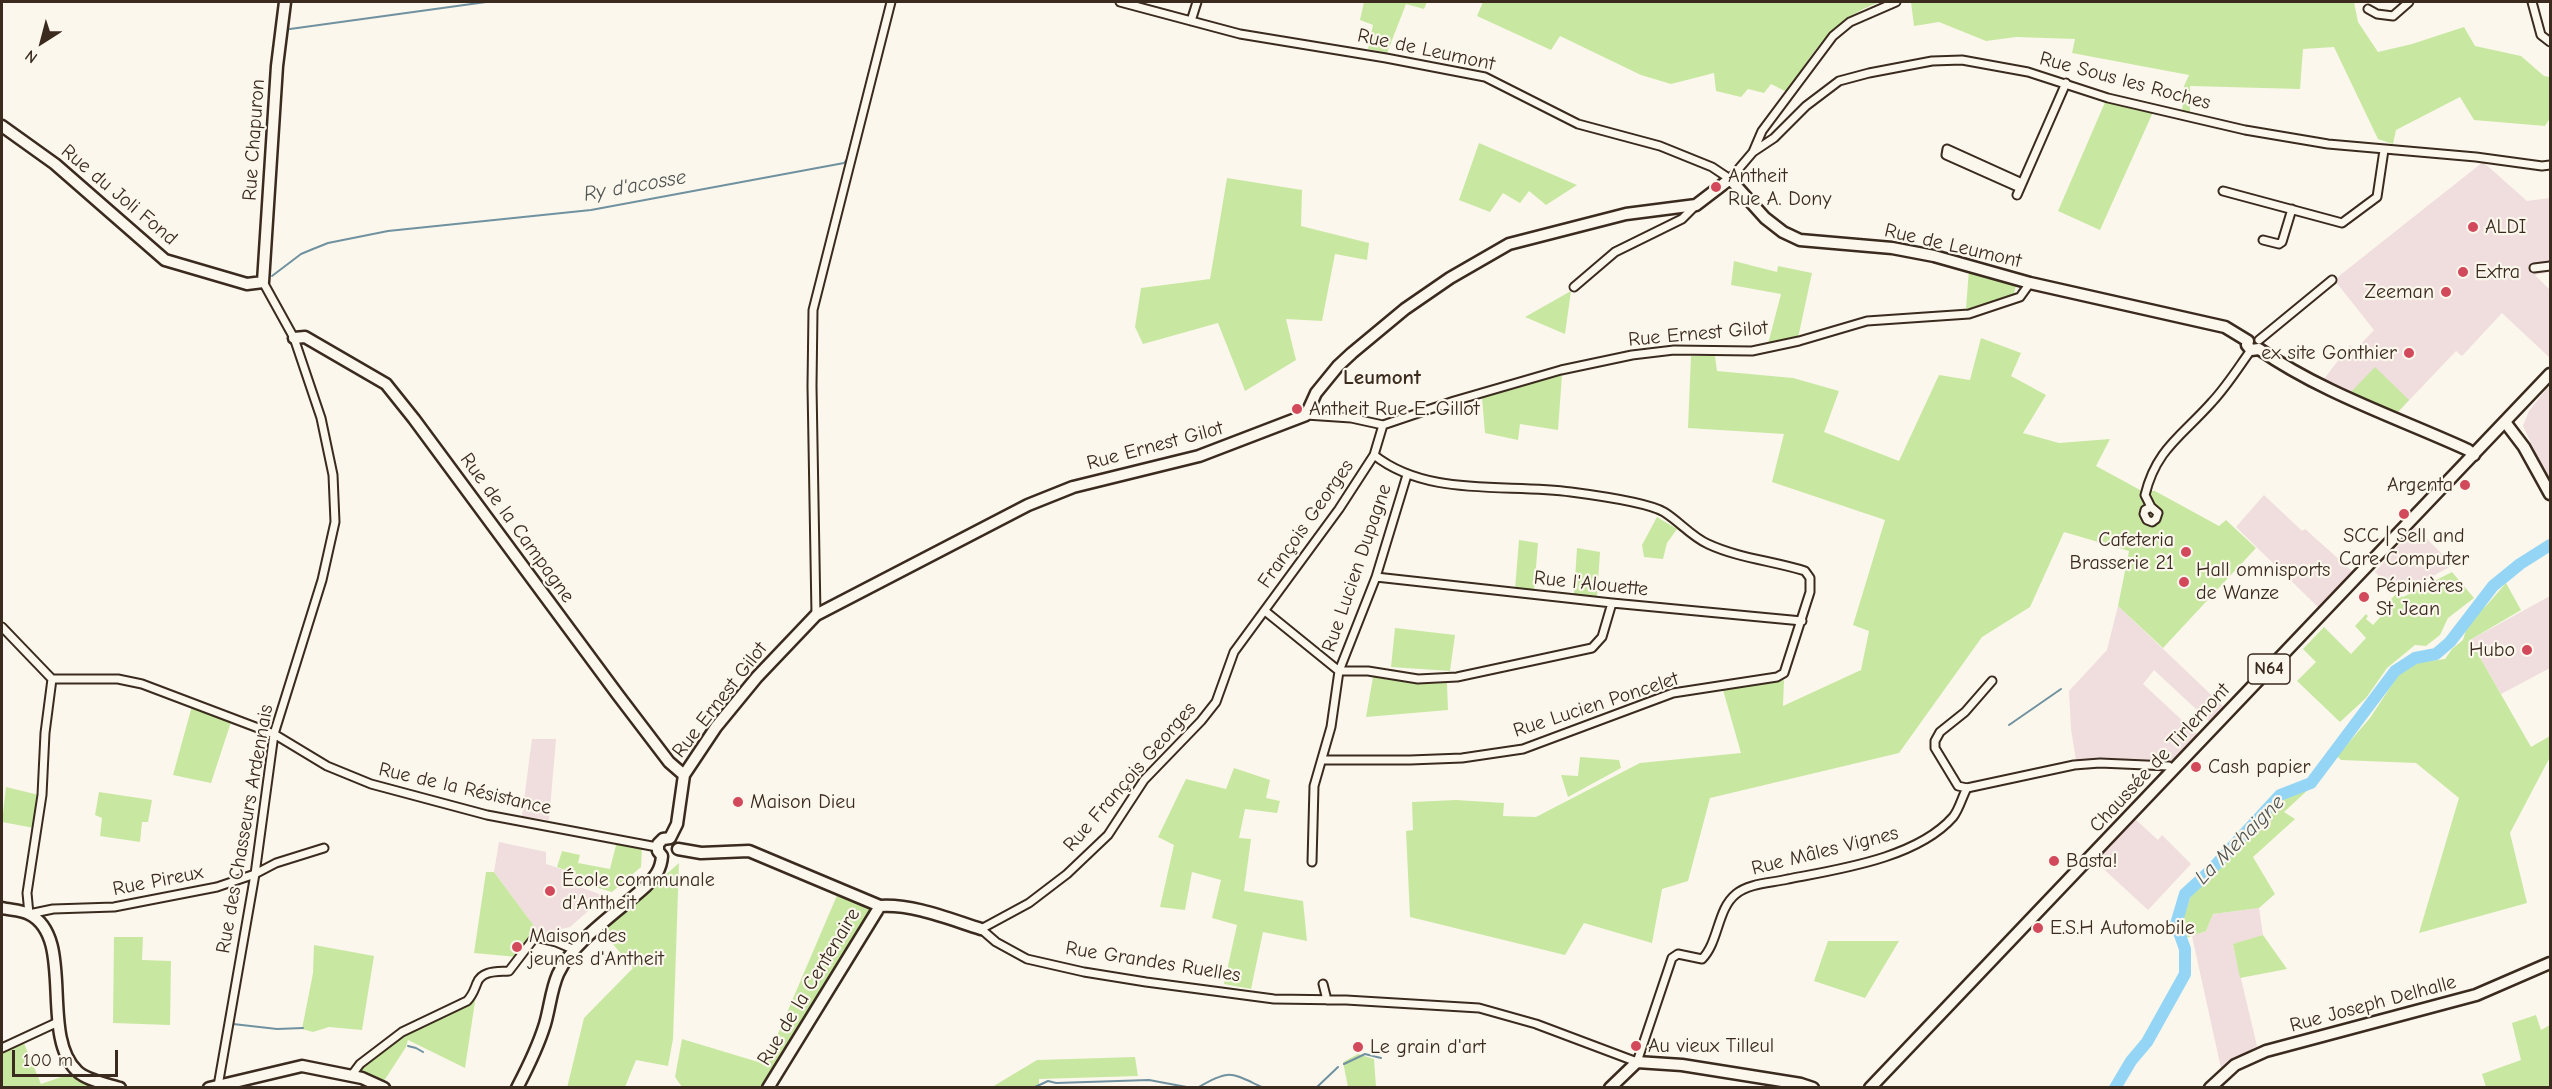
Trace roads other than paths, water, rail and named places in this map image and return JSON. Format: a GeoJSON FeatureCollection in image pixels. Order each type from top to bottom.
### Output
{"type":"FeatureCollection","features":[{"type":"Feature","properties":{"kind":"street","name":"Rue Chapuron"},"geometry":{"type":"LineString","coordinates":[[263,282],[277,66],[285,2]]}},
{"type":"Feature","properties":{"kind":"street"},"geometry":{"type":"LineString","coordinates":[[816,615],[813,310],[891,2]]}},
{"type":"Feature","properties":{"kind":"street","name":"Rue de Leumont"},"geometry":{"type":"LineString","coordinates":[[1119,2],[1240,34],[1485,77],[1578,124],[1660,146],[1712,167],[1730,179],[1765,218],[1783,232],[1800,240],[1892,248],[1960,263],[2030,283],[2225,327],[2310,380],[2458,445],[2474,455]]}},
{"type":"Feature","properties":{"kind":"street"},"geometry":{"type":"LineString","coordinates":[[1191,21],[1197,2]]}},
{"type":"Feature","properties":{"kind":"street"},"geometry":{"type":"LineString","coordinates":[[1753,152],[1762,131],[1833,36],[1850,22],[1896,2]]}},
{"type":"Feature","properties":{"kind":"street"},"geometry":{"type":"LineString","coordinates":[[2368,9],[2377,14],[2394,16],[2409,2]]}},
{"type":"Feature","properties":{"kind":"street"},"geometry":{"type":"LineString","coordinates":[[2532,2],[2541,35],[2550,42]]}},
{"type":"Feature","properties":{"kind":"street","name":"Rue Sous les Roches"},"geometry":{"type":"LineString","coordinates":[[1730,179],[1753,152],[1774,138],[1806,106],[1839,81],[1932,61],[1962,60],[2028,72],[2108,98],[2245,130],[2328,144],[2550,165]]}},
{"type":"Feature","properties":{"kind":"street"},"geometry":{"type":"LineString","coordinates":[[2020,189],[2066,83]]}},
{"type":"Feature","properties":{"kind":"street","name":"Rue du Joli Fond"},"geometry":{"type":"LineString","coordinates":[[2,126],[55,164],[165,260],[247,284],[263,282]]}},
{"type":"Feature","properties":{"kind":"street"},"geometry":{"type":"LineString","coordinates":[[1947,149],[2020,189],[1946,155],[1947,149]]}},
{"type":"Feature","properties":{"kind":"street"},"geometry":{"type":"LineString","coordinates":[[2223,191],[2342,223],[2377,197],[2384,150]]}},
{"type":"Feature","properties":{"kind":"street"},"geometry":{"type":"LineString","coordinates":[[1574,287],[1615,252],[1682,219],[1730,179]]}},
{"type":"Feature","properties":{"kind":"street"},"geometry":{"type":"LineString","coordinates":[[1306,415],[1316,393],[1352,353],[1405,309],[1450,278],[1509,244],[1626,213],[1696,205]]}},
{"type":"Feature","properties":{"kind":"street"},"geometry":{"type":"LineString","coordinates":[[2263,240],[2279,244],[2282,242],[2292,209]]}},
{"type":"Feature","properties":{"kind":"street"},"geometry":{"type":"LineString","coordinates":[[2534,268],[2550,266]]}},
{"type":"Feature","properties":{"kind":"street"},"geometry":{"type":"LineString","coordinates":[[2151,507],[2145,495],[2154,466],[2163,452],[2226,386],[2254,345],[2332,280]]}},
{"type":"Feature","properties":{"kind":"street"},"geometry":{"type":"LineString","coordinates":[[263,282],[294,338]]}},
{"type":"Feature","properties":{"kind":"street","name":"Rue Ernest Gilot"},"geometry":{"type":"LineString","coordinates":[[670,838],[677,824],[684,775],[716,727],[757,677],[816,615],[1028,505],[1074,487],[1200,456],[1306,415],[1351,418],[1383,425],[1454,401],[1561,370],[1632,355],[1674,350],[1752,351],[1799,341],[1867,321],[1969,314],[2020,297],[2030,283]]}},
{"type":"Feature","properties":{"kind":"street","name":"Rue de la Campagne"},"geometry":{"type":"LineString","coordinates":[[294,338],[305,337],[386,384],[669,762],[684,775]]}},
{"type":"Feature","properties":{"kind":"street","name":"Rue des Chasseurs Ardennais"},"geometry":{"type":"LineString","coordinates":[[213,1087],[255,874],[274,735],[322,580],[335,522],[335,490],[331,461],[318,409],[294,338]]}},
{"type":"Feature","properties":{"kind":"street","name":"Chaussée de Tirlemont"},"geometry":{"type":"LineString","coordinates":[[1870,1088],[2550,374]]}},
{"type":"Feature","properties":{"kind":"street"},"geometry":{"type":"LineString","coordinates":[[2505,422],[2524,447],[2550,494]]}},
{"type":"Feature","properties":{"kind":"street","name":"François Georges"},"geometry":{"type":"LineString","coordinates":[[1265,611],[1374,455],[1383,425]]}},
{"type":"Feature","properties":{"kind":"street","name":"Rue Lucien Poncelet"},"geometry":{"type":"LineString","coordinates":[[1323,760],[1462,758],[1522,749],[1673,693],[1778,677],[1784,673],[1810,592],[1810,578],[1805,571],[1708,544],[1665,513],[1651,506],[1570,492],[1511,489],[1407,475],[1389,467],[1374,455]]}},
{"type":"Feature","properties":{"kind":"street","name":"Rue Lucien Dupagne"},"geometry":{"type":"LineString","coordinates":[[1312,862],[1314,786],[1323,760],[1339,671],[1376,577],[1407,475]]}},
{"type":"Feature","properties":{"kind":"street","name":"Rue l'Alouette"},"geometry":{"type":"LineString","coordinates":[[1376,577],[1802,621]]}},
{"type":"Feature","properties":{"kind":"street"},"geometry":{"type":"LineString","coordinates":[[1339,671],[1368,671],[1418,679],[1457,677],[1592,648],[1602,637],[1612,603]]}},
{"type":"Feature","properties":{"kind":"street","name":"Rue Lucien Dupagne"},"geometry":{"type":"LineString","coordinates":[[1265,611],[1339,671]]}},
{"type":"Feature","properties":{"kind":"street","name":"Rue François Georges"},"geometry":{"type":"LineString","coordinates":[[981,929],[1046,891],[1108,835],[1144,780],[1201,721],[1216,702],[1234,652],[1265,611]]}},
{"type":"Feature","properties":{"kind":"street"},"geometry":{"type":"LineString","coordinates":[[2,627],[52,679],[45,733],[42,795],[27,893],[29,914]]}},
{"type":"Feature","properties":{"kind":"street","name":"Rue de la Résistance"},"geometry":{"type":"LineString","coordinates":[[52,679],[118,680],[142,684],[274,735],[327,766],[371,784],[487,815],[660,852]]}},
{"type":"Feature","properties":{"kind":"street"},"geometry":{"type":"LineString","coordinates":[[1992,681],[1965,712],[1940,732],[1935,741],[1935,748],[1959,786],[1967,788],[2073,765],[2100,763],[2169,766],[2172,770]]}},
{"type":"Feature","properties":{"kind":"street","name":"Rue Mâles Vignes"},"geometry":{"type":"LineString","coordinates":[[1637,1062],[1672,958],[1678,954],[1702,959],[1708,953],[1724,912],[1734,895],[1748,888],[1827,871],[1911,847],[1932,836],[1954,815],[1967,788]]}},
{"type":"Feature","properties":{"kind":"street"},"geometry":{"type":"LineString","coordinates":[[517,1088],[533,1057],[558,973],[574,950],[656,875],[661,866],[660,852],[663,839],[670,838],[676,842],[678,849],[672,858],[660,852]]}},
{"type":"Feature","properties":{"kind":"street","name":"Rue Pireux"},"geometry":{"type":"LineString","coordinates":[[29,914],[53,909],[114,907],[217,887],[255,874],[276,863],[324,848]]}},
{"type":"Feature","properties":{"kind":"street","name":"Rue Grandes Ruelles"},"geometry":{"type":"LineString","coordinates":[[678,849],[700,853],[749,851],[846,889],[880,906],[895,905],[916,909],[981,929],[996,942],[1027,959],[1084,972],[1274,999],[1479,1008],[1536,1023],[1637,1062]]}},
{"type":"Feature","properties":{"kind":"street","name":"Rue de la Centenaire"},"geometry":{"type":"LineString","coordinates":[[768,1088],[880,906]]}},
{"type":"Feature","properties":{"kind":"street"},"geometry":{"type":"LineString","coordinates":[[2,908],[29,914],[41,924],[50,941],[56,968],[58,1022],[67,1060],[79,1074],[120,1088]]}},
{"type":"Feature","properties":{"kind":"street"},"geometry":{"type":"LineString","coordinates":[[351,1076],[360,1064],[402,1032],[467,1001],[472,996],[476,984],[487,973],[509,971],[535,937],[556,942],[574,950]]}},
{"type":"Feature","properties":{"kind":"street","name":"Rue Joseph Delhalle"},"geometry":{"type":"LineString","coordinates":[[2210,1088],[2235,1065],[2266,1051],[2476,995],[2550,963]]}},
{"type":"Feature","properties":{"kind":"street"},"geometry":{"type":"LineString","coordinates":[[1323,984],[1327,1000]]}},
{"type":"Feature","properties":{"kind":"street"},"geometry":{"type":"LineString","coordinates":[[2,1048],[58,1022]]}},
{"type":"Feature","properties":{"kind":"street"},"geometry":{"type":"LineString","coordinates":[[1616,1086],[1637,1062],[1682,1065],[1801,1084],[1813,1088]]}},
{"type":"Feature","properties":{"kind":"street"},"geometry":{"type":"LineString","coordinates":[[213,1087],[302,1066],[351,1076],[384,1088]]}},
{"type":"Feature","properties":{"kind":"waterway"},"geometry":{"type":"LineString","coordinates":[[290,29],[486,2]]}},
{"type":"Feature","properties":{"kind":"waterway","name":"Ry d'acosse"},"geometry":{"type":"LineString","coordinates":[[272,276],[301,254],[328,243],[388,231],[591,210],[844,163],[847,159],[887,2]]}},
{"type":"Feature","properties":{"kind":"waterway","name":"La Mehaigne"},"geometry":{"type":"LineString","coordinates":[[2115,1088],[2131,1061],[2147,1042],[2185,974],[2185,949],[2176,924],[2185,894],[2210,871],[2280,795],[2311,783],[2395,671],[2415,658],[2436,654],[2450,642],[2493,586],[2520,564],[2550,545]]}},
{"type":"Feature","properties":{"kind":"waterway"},"geometry":{"type":"LineString","coordinates":[[2009,725],[2061,689]]}},
{"type":"Feature","properties":{"kind":"waterway"},"geometry":{"type":"LineString","coordinates":[[233,1024],[277,1029],[303,1028]]}},
{"type":"Feature","properties":{"kind":"waterway"},"geometry":{"type":"LineString","coordinates":[[408,1046],[423,1052]]}},
{"type":"Feature","properties":{"kind":"waterway"},"geometry":{"type":"LineString","coordinates":[[1344,1064],[1365,1054],[1381,1058]]}},
{"type":"Feature","properties":{"kind":"waterway"},"geometry":{"type":"LineString","coordinates":[[1316,1088],[1338,1067]]}},
{"type":"Feature","properties":{"kind":"waterway"},"geometry":{"type":"LineString","coordinates":[[1197,1088],[1224,1075],[1236,1076],[1264,1088]]}},
{"type":"Feature","properties":{"kind":"waterway"},"geometry":{"type":"LineString","coordinates":[[1033,1088],[1048,1081],[1056,1083],[1149,1080],[1192,1088]]}},
{"type":"Feature","properties":{"kind":"place","name":"Antheit Rue A. Dony"},"geometry":{"type":"Point","coordinates":[1716,187]}},
{"type":"Feature","properties":{"kind":"place","name":"ALDI"},"geometry":{"type":"Point","coordinates":[2473,227]}},
{"type":"Feature","properties":{"kind":"place","name":"Extra"},"geometry":{"type":"Point","coordinates":[2463,272]}},
{"type":"Feature","properties":{"kind":"place","name":"Zeeman"},"geometry":{"type":"Point","coordinates":[2446,292]}},
{"type":"Feature","properties":{"kind":"place","name":"ex site Gonthier"},"geometry":{"type":"Point","coordinates":[2409,353]}},
{"type":"Feature","properties":{"kind":"place","name":"Antheit Rue E. Gillot"},"geometry":{"type":"Point","coordinates":[1297,409]}},
{"type":"Feature","properties":{"kind":"place","name":"Argenta"},"geometry":{"type":"Point","coordinates":[2465,485]}},
{"type":"Feature","properties":{"kind":"place","name":"SCC | Sell and Care Computer"},"geometry":{"type":"Point","coordinates":[2404,514]}},
{"type":"Feature","properties":{"kind":"place","name":"Cafeteria Brasserie 21"},"geometry":{"type":"Point","coordinates":[2186,552]}},
{"type":"Feature","properties":{"kind":"place","name":"Hall omnisports de Wanze"},"geometry":{"type":"Point","coordinates":[2184,582]}},
{"type":"Feature","properties":{"kind":"place","name":"Pépinières St Jean"},"geometry":{"type":"Point","coordinates":[2364,597]}},
{"type":"Feature","properties":{"kind":"place","name":"Hubo"},"geometry":{"type":"Point","coordinates":[2527,650]}},
{"type":"Feature","properties":{"kind":"place","name":"Cash papier"},"geometry":{"type":"Point","coordinates":[2196,767]}},
{"type":"Feature","properties":{"kind":"place","name":"Maison Dieu"},"geometry":{"type":"Point","coordinates":[738,802]}},
{"type":"Feature","properties":{"kind":"place","name":"Basta!"},"geometry":{"type":"Point","coordinates":[2054,861]}},
{"type":"Feature","properties":{"kind":"place","name":"École communale d'Antheit"},"geometry":{"type":"Point","coordinates":[550,891]}},
{"type":"Feature","properties":{"kind":"place","name":"E.S.H Automobile"},"geometry":{"type":"Point","coordinates":[2038,928]}},
{"type":"Feature","properties":{"kind":"place","name":"Maison des jeunes d'Antheit"},"geometry":{"type":"Point","coordinates":[517,947]}},
{"type":"Feature","properties":{"kind":"place","name":"Au vieux Tilleul"},"geometry":{"type":"Point","coordinates":[1636,1046]}},
{"type":"Feature","properties":{"kind":"place","name":"Le grain d'art"},"geometry":{"type":"Point","coordinates":[1358,1047]}},
{"type":"Feature","properties":{"kind":"district","name":"Leumont"},"geometry":{"type":"Point","coordinates":[1382,378]}}]}
